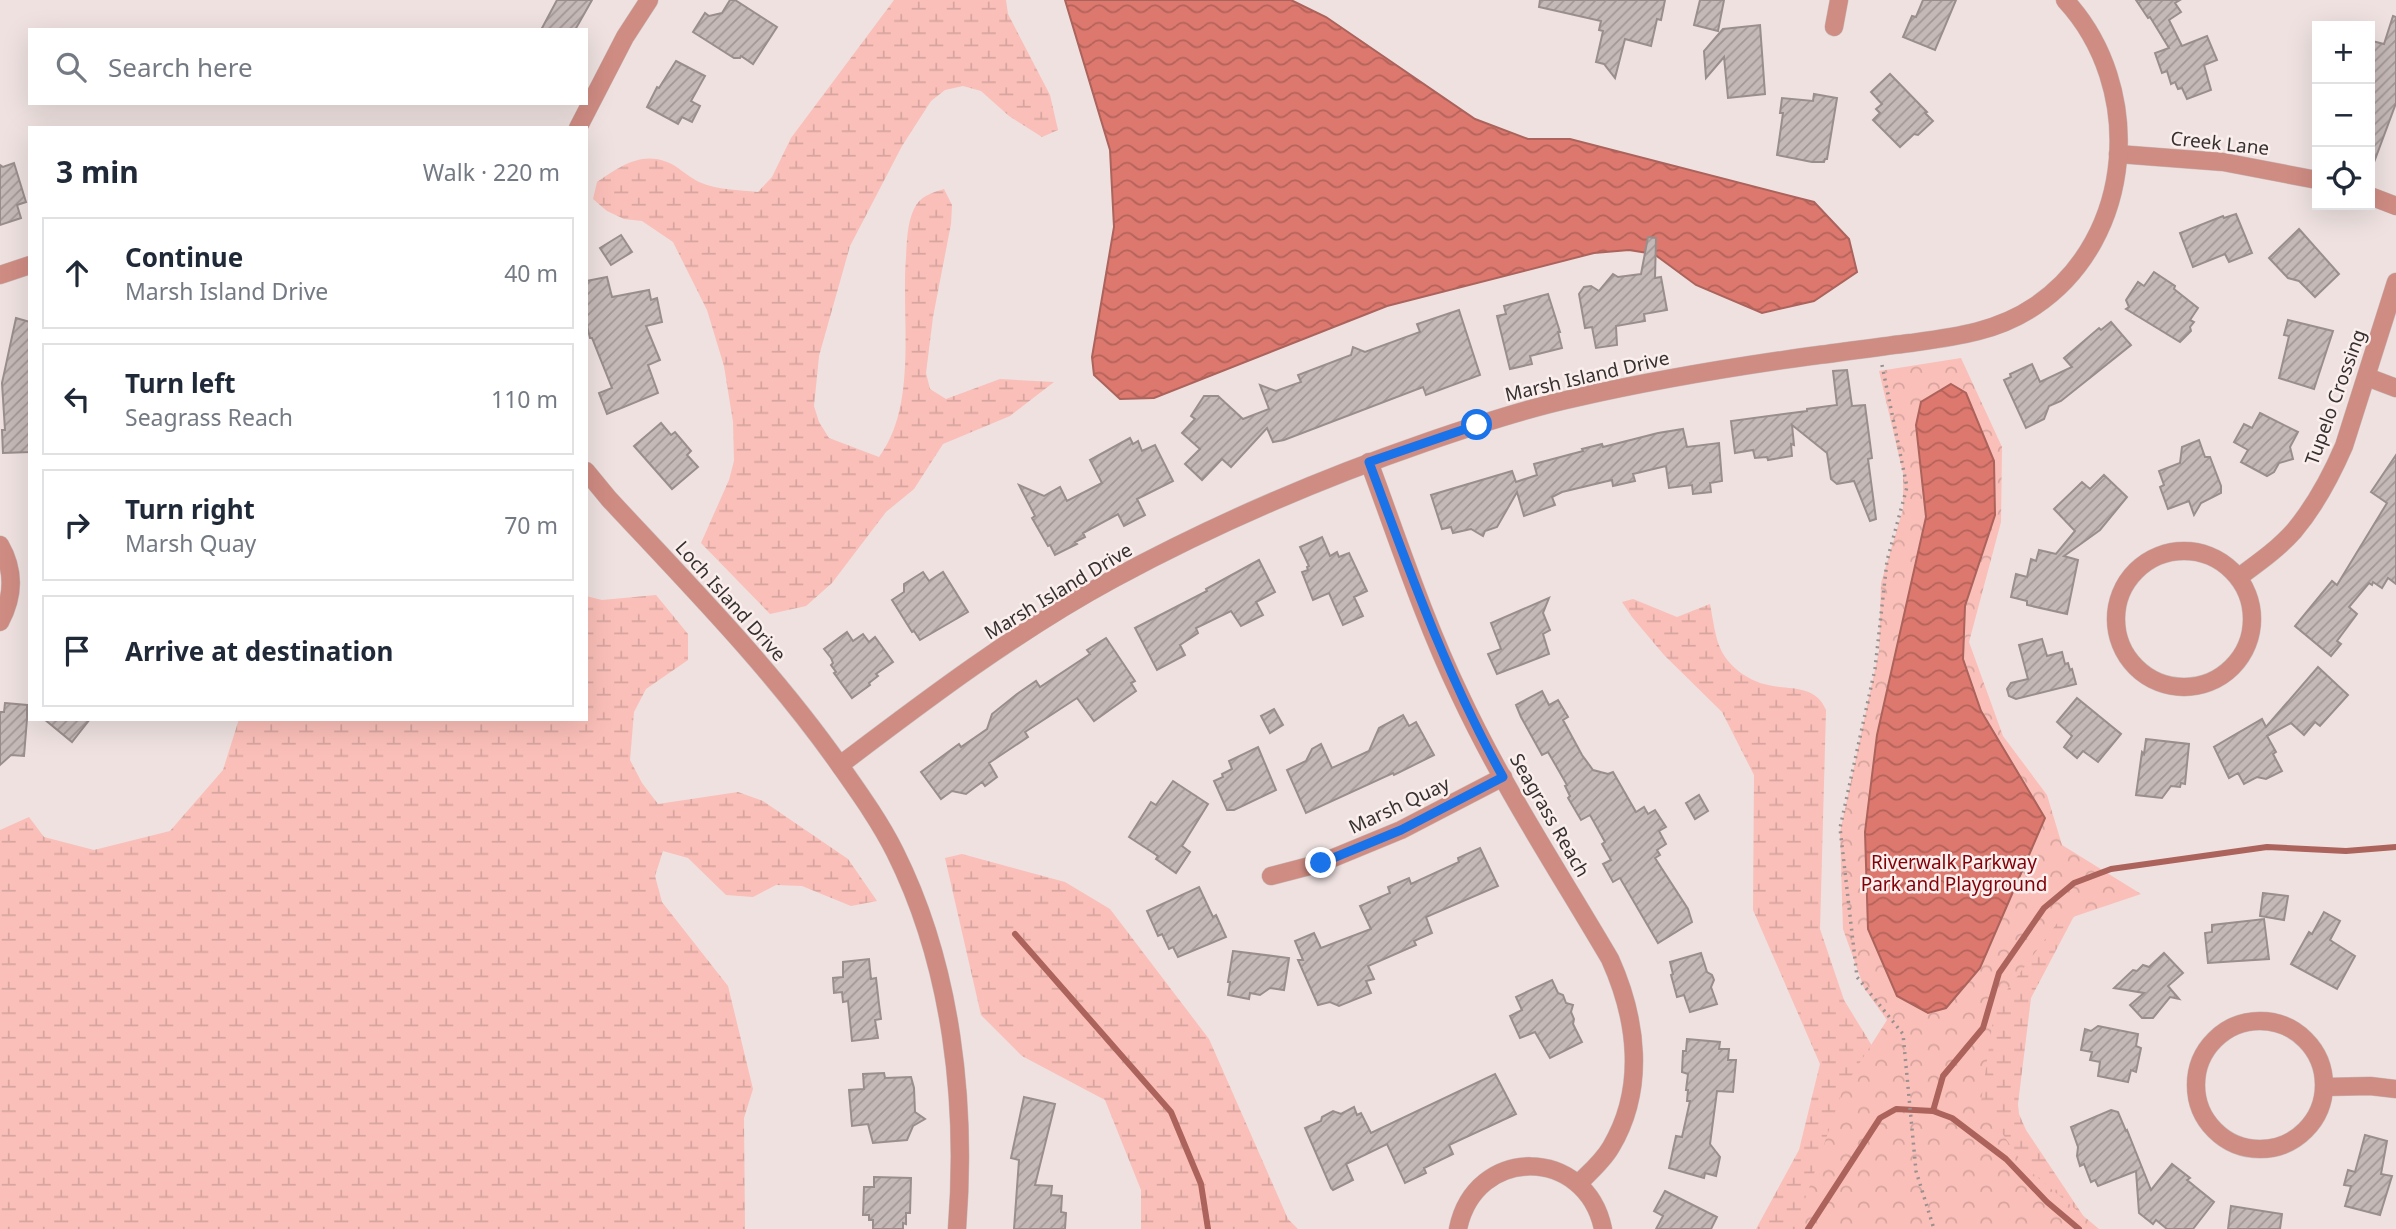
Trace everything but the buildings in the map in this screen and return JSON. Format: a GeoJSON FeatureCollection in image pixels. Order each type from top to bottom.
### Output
{"type":"FeatureCollection","features":[{"type":"Feature","properties":{"kind":"street"},"geometry":{"type":"LineString","coordinates":[[579,126],[625,37],[649,0]]}},
{"type":"Feature","properties":{"kind":"street"},"geometry":{"type":"LineString","coordinates":[[1833,27],[1839,0]]}},
{"type":"Feature","properties":{"kind":"street","name":"Marsh Island Drive"},"geometry":{"type":"LineString","coordinates":[[840,765],[919,705],[1006,645],[1111,580],[1266,504],[1369,462],[1477,425],[1571,399],[1704,371],[1945,339],[2003,324],[2034,307],[2052,293],[2082,260],[2097,236],[2111,202],[2118,169],[2118,121],[2113,88],[2095,41],[2065,0]]}},
{"type":"Feature","properties":{"kind":"street","name":"Creek Lane"},"geometry":{"type":"LineString","coordinates":[[2118,154],[2223,162],[2312,179]]}},
{"type":"Feature","properties":{"kind":"street"},"geometry":{"type":"LineString","coordinates":[[2375,198],[2396,206]]}},
{"type":"Feature","properties":{"kind":"street"},"geometry":{"type":"LineString","coordinates":[[0,275],[28,266]]}},
{"type":"Feature","properties":{"kind":"street","name":"Tupelo Crossing"},"geometry":{"type":"LineString","coordinates":[[2239,577],[2294,531],[2319,494],[2344,446],[2396,282]]}},
{"type":"Feature","properties":{"kind":"street"},"geometry":{"type":"LineString","coordinates":[[2367,377],[2396,388]]}},
{"type":"Feature","properties":{"kind":"street","name":"Seagrass Reach"},"geometry":{"type":"LineString","coordinates":[[1369,462],[1432,631],[1460,695],[1503,777],[1610,959],[1622,987],[1634,1046],[1633,1079],[1622,1126],[1610,1149],[1578,1184]]}},
{"type":"Feature","properties":{"kind":"street","name":"Loch Island Drive"},"geometry":{"type":"LineString","coordinates":[[588,473],[766,668],[840,765],[871,810],[895,852],[928,932],[948,1016],[958,1132],[957,1229]]}},
{"type":"Feature","properties":{"kind":"street"},"geometry":{"type":"LineString","coordinates":[[0,545],[11,572],[12,589],[9,606],[0,622]]}},
{"type":"Feature","properties":{"kind":"street"},"geometry":{"type":"LineString","coordinates":[[2180,550],[2213,556],[2239,577],[2252,607],[2250,640],[2233,668],[2205,685],[2172,687],[2142,673],[2122,647],[2116,615],[2126,583],[2133,575],[2149,560],[2180,550]]}},
{"type":"Feature","properties":{"kind":"street","name":"Marsh Quay"},"geometry":{"type":"LineString","coordinates":[[1271,876],[1321,863],[1401,830],[1503,777]]}},
{"type":"Feature","properties":{"kind":"street"},"geometry":{"type":"LineString","coordinates":[[2255,1020],[2282,1024],[2305,1038],[2320,1061],[2325,1087],[2319,1114],[2302,1135],[2278,1148],[2251,1150],[2226,1140],[2206,1122],[2196,1097],[2197,1070],[2208,1045],[2229,1028],[2255,1020]]}},
{"type":"Feature","properties":{"kind":"street"},"geometry":{"type":"LineString","coordinates":[[2325,1087],[2370,1086],[2396,1089]]}},
{"type":"Feature","properties":{"kind":"street"},"geometry":{"type":"LineString","coordinates":[[1458,1229],[1461,1213],[1473,1193],[1490,1177],[1512,1168],[1535,1166],[1558,1171],[1578,1184],[1595,1203],[1603,1229]]}},
{"type":"Feature","properties":{"kind":"path"},"geometry":{"type":"LineString","coordinates":[[1881,365],[1907,487],[1887,561],[1875,669],[1840,828],[1857,977],[1903,1034],[1916,1171],[1934,1229]]}},
{"type":"Feature","properties":{"kind":"green space"},"geometry":{"type":"Polygon","coordinates":[[[894,0],[1006,0],[1008,14],[1050,95],[1058,130],[1042,137],[1009,116],[981,91],[963,86],[945,90],[931,101],[902,146],[850,246],[819,356],[814,406],[819,422],[829,438],[879,457],[891,436],[899,413],[903,387],[909,227],[919,201],[944,189],[952,205],[951,224],[933,317],[926,373],[930,389],[946,399],[1000,379],[1054,382],[1010,416],[943,444],[914,489],[886,512],[832,583],[806,606],[770,614],[701,543],[729,480],[734,461],[733,422],[724,366],[707,310],[673,242],[642,221],[624,219],[607,211],[593,199],[597,182],[630,163],[648,159],[671,164],[706,185],[758,192],[772,177],[791,138],[894,0]]]}},
{"type":"Feature","properties":{"kind":"green space","name":"Riverwalk Parkway Park and Playground"},"geometry":{"type":"Polygon","coordinates":[[[1961,358],[2002,447],[2001,522],[1969,642],[2003,736],[2047,795],[2062,845],[2141,894],[2058,922],[1995,1006],[1981,1102],[2025,1167],[2099,1229],[1795,1229],[1843,1089],[1887,1020],[1864,988],[1843,929],[1840,832],[1879,651],[1881,583],[1903,509],[1903,473],[1879,371],[1961,358]]]}},
{"type":"Feature","properties":{"kind":"green space"},"geometry":{"type":"Polygon","coordinates":[[[656,595],[688,634],[688,660],[646,689],[634,712],[630,760],[642,783],[658,804],[738,792],[763,801],[848,859],[877,901],[851,906],[802,886],[776,885],[753,897],[726,895],[688,858],[663,851],[655,876],[662,902],[728,986],[753,1089],[744,1118],[745,1229],[0,1229],[0,830],[29,817],[44,837],[94,850],[170,831],[223,770],[238,721],[588,721],[588,596],[602,600],[656,595]]]}},
{"type":"Feature","properties":{"kind":"green space"},"geometry":{"type":"Polygon","coordinates":[[[1633,599],[1677,617],[1710,604],[1720,647],[1725,658],[1735,668],[1758,682],[1808,692],[1821,701],[1826,710],[1820,929],[1844,1000],[1877,1054],[2105,878],[2073,918],[2031,998],[2018,1104],[2026,1130],[2092,1229],[1756,1229],[1799,1150],[1820,1064],[1753,910],[1754,775],[1722,712],[1664,655],[1622,602],[1633,599]]]}},
{"type":"Feature","properties":{"kind":"green space"},"geometry":{"type":"Polygon","coordinates":[[[962,854],[1065,882],[1110,909],[1209,1039],[1288,1219],[1298,1229],[1141,1229],[1141,1190],[1105,1100],[1022,1056],[981,1015],[945,858],[962,854]]]}},
{"type":"Feature","properties":{"kind":"water"},"geometry":{"type":"Polygon","coordinates":[[[1065,0],[1291,0],[1326,17],[1475,119],[1528,139],[1570,139],[1814,202],[1849,239],[1857,272],[1814,301],[1762,313],[1696,285],[1654,254],[1629,250],[1594,253],[1387,306],[1154,398],[1120,399],[1094,375],[1092,357],[1114,227],[1110,150],[1065,0]]]}},
{"type":"Feature","properties":{"kind":"water"},"geometry":{"type":"Polygon","coordinates":[[[1951,384],[1966,393],[1994,461],[1995,515],[1965,606],[1963,659],[1981,711],[2045,818],[1980,968],[1946,1008],[1928,1013],[1897,996],[1868,929],[1865,832],[1877,735],[1926,517],[1916,425],[1921,402],[1951,384]]]}},
{"type":"Feature","properties":{"kind":"waterway"},"geometry":{"type":"LineString","coordinates":[[1933,1111],[1943,1076],[1983,1028],[1999,973],[2044,908],[2074,883],[2111,869],[2267,847],[2346,851],[2396,847]]}},
{"type":"Feature","properties":{"kind":"waterway"},"geometry":{"type":"LineString","coordinates":[[1015,934],[1171,1112],[1201,1184],[1208,1229]]}},
{"type":"Feature","properties":{"kind":"waterway"},"geometry":{"type":"LineString","coordinates":[[1808,1229],[1880,1118],[1896,1109],[1933,1111],[1952,1118],[2006,1159],[2047,1202],[2079,1229]]}},
{"type":"Feature","properties":{"kind":"route"},"geometry":{"type":"LineString","coordinates":[[1321,863],[1401,830],[1503,777],[1460,695],[1432,631],[1369,462],[1477,425]]}}]}
